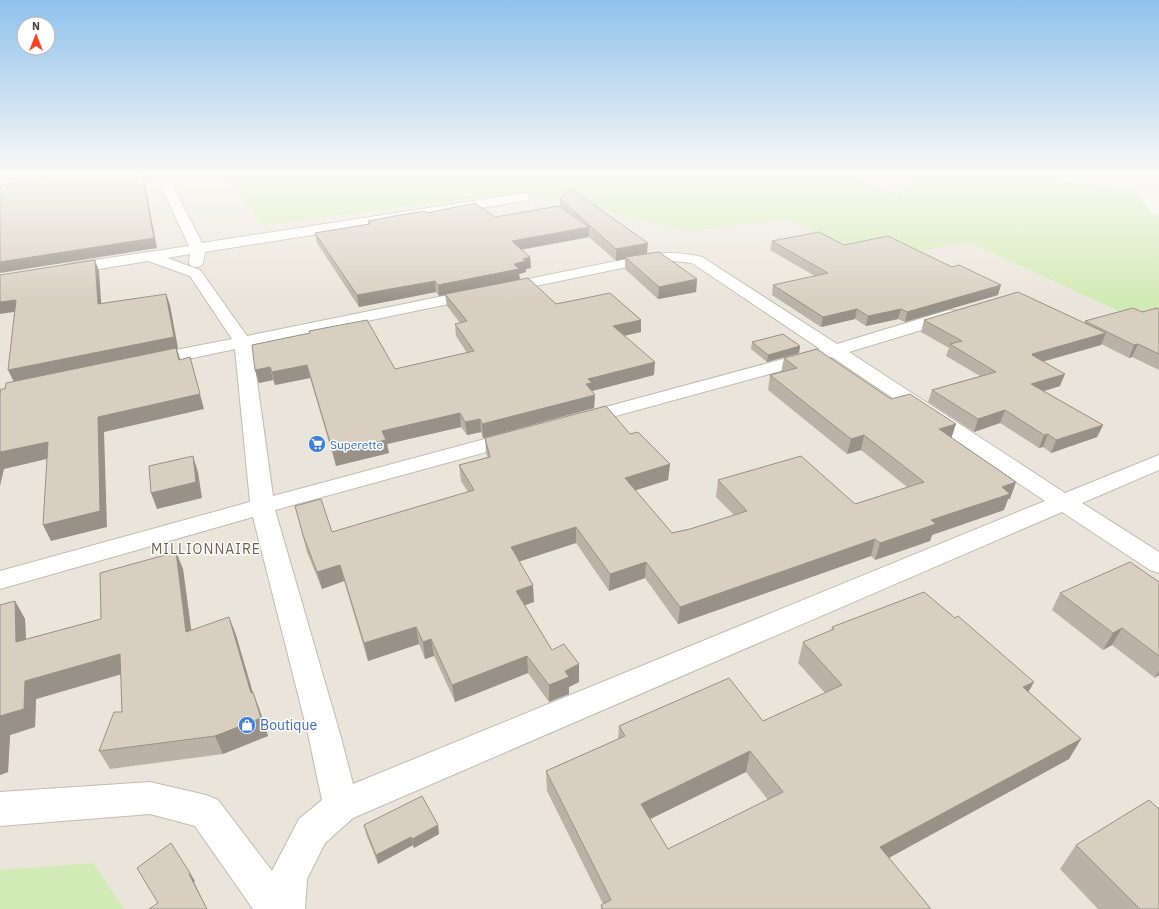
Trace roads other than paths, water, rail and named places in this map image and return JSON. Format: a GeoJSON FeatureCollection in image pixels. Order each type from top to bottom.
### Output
{"type":"FeatureCollection","features":[{"type":"Feature","properties":{"kind":"street"},"geometry":{"type":"LineString","coordinates":[[182,216],[198,249],[195,272]]}},
{"type":"Feature","properties":{"kind":"street"},"geometry":{"type":"LineString","coordinates":[[55,271],[402,216]]}},
{"type":"Feature","properties":{"kind":"street"},"geometry":{"type":"LineString","coordinates":[[149,256],[195,272],[243,342],[262,506],[324,734],[341,806]]}},
{"type":"Feature","properties":{"kind":"street"},"geometry":{"type":"LineString","coordinates":[[137,364],[651,258],[672,256],[697,260],[1159,564]]}},
{"type":"Feature","properties":{"kind":"street"},"geometry":{"type":"LineString","coordinates":[[567,423],[834,351],[969,310]]}},
{"type":"Feature","properties":{"kind":"street"},"geometry":{"type":"LineString","coordinates":[[0,580],[262,506],[537,432]]}},
{"type":"Feature","properties":{"kind":"street"},"geometry":{"type":"LineString","coordinates":[[286,909],[288,877],[308,837],[312,831],[341,806],[1159,462]]}},
{"type":"Feature","properties":{"kind":"street"},"geometry":{"type":"LineString","coordinates":[[0,809],[150,798],[206,812],[276,909]]}},
{"type":"Feature","properties":{"kind":"place","name":"Superette"},"geometry":{"type":"Point","coordinates":[317,444]}},
{"type":"Feature","properties":{"kind":"place","name":"Boutique"},"geometry":{"type":"Point","coordinates":[247,725]}},
{"type":"Feature","properties":{"kind":"district","name":"MILLIONNAIRE"},"geometry":{"type":"Point","coordinates":[206,549]}}]}
